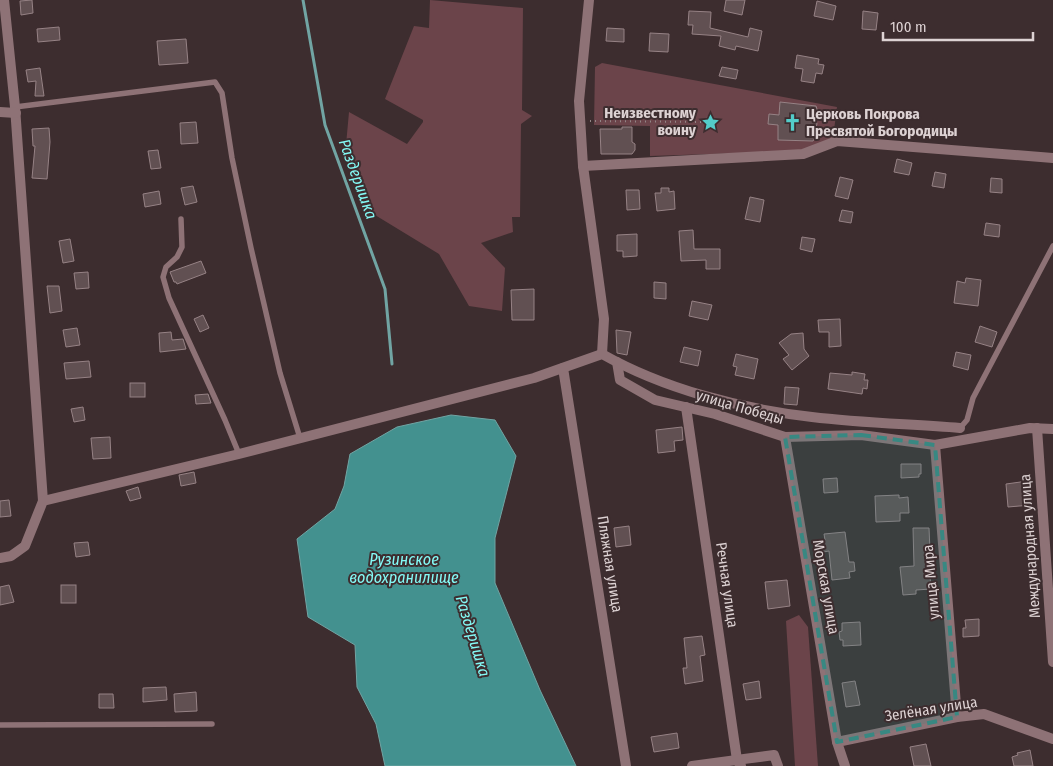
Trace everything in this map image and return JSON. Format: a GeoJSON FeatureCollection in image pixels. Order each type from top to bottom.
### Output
{"type":"FeatureCollection","features":[{"type":"Feature","properties":{"kind":"street"},"geometry":{"type":"LineString","coordinates":[[0,558],[11,556],[24,546],[43,501],[16,110],[4,0]]}},
{"type":"Feature","properties":{"kind":"street"},"geometry":{"type":"LineString","coordinates":[[589,0],[579,101],[583,166],[604,319],[602,354]]}},
{"type":"Feature","properties":{"kind":"street"},"geometry":{"type":"LineString","coordinates":[[0,112],[16,110]]}},
{"type":"Feature","properties":{"kind":"street"},"geometry":{"type":"LineString","coordinates":[[583,166],[803,154],[837,141],[1053,158]]}},
{"type":"Feature","properties":{"kind":"street"},"geometry":{"type":"LineString","coordinates":[[43,501],[239,454],[534,378],[602,354],[652,379],[738,404],[812,417],[960,428]]}},
{"type":"Feature","properties":{"kind":"street","name":"улица Победы"},"geometry":{"type":"LineString","coordinates":[[617,362],[620,380],[656,400],[715,414],[785,437],[861,435],[935,445],[1030,428],[1053,429]]}},
{"type":"Feature","properties":{"kind":"street","name":"Пляжная улица"},"geometry":{"type":"LineString","coordinates":[[563,368],[626,766]]}},
{"type":"Feature","properties":{"kind":"street","name":"Речная улица"},"geometry":{"type":"LineString","coordinates":[[686,408],[739,763]]}},
{"type":"Feature","properties":{"kind":"street","name":"Международная улица"},"geometry":{"type":"LineString","coordinates":[[1037,428],[1053,662]]}},
{"type":"Feature","properties":{"kind":"street","name":"Морская улица"},"geometry":{"type":"LineString","coordinates":[[785,437],[837,742]]}},
{"type":"Feature","properties":{"kind":"street","name":"улица Мира"},"geometry":{"type":"LineString","coordinates":[[935,445],[957,717]]}},
{"type":"Feature","properties":{"kind":"street","name":"Зелёная улица"},"geometry":{"type":"LineString","coordinates":[[837,742],[957,717],[984,714],[1053,739]]}},
{"type":"Feature","properties":{"kind":"street"},"geometry":{"type":"LineString","coordinates":[[837,742],[845,766]]}},
{"type":"Feature","properties":{"kind":"street"},"geometry":{"type":"LineString","coordinates":[[692,766],[739,763],[774,755],[778,766]]}},
{"type":"Feature","properties":{"kind":"lane"},"geometry":{"type":"LineString","coordinates":[[16,110],[215,82],[222,93],[232,158],[280,373],[300,438]]}},
{"type":"Feature","properties":{"kind":"lane"},"geometry":{"type":"LineString","coordinates":[[182,219],[182,247],[177,257],[166,267],[163,277],[169,298],[222,412],[239,454]]}},
{"type":"Feature","properties":{"kind":"lane"},"geometry":{"type":"LineString","coordinates":[[960,428],[967,420],[973,398],[1053,246]]}},
{"type":"Feature","properties":{"kind":"lane"},"geometry":{"type":"LineString","coordinates":[[0,725],[212,724]]}},
{"type":"Feature","properties":{"kind":"path"},"geometry":{"type":"LineString","coordinates":[[710,117],[715,122],[710,127],[705,122],[710,117]]}},
{"type":"Feature","properties":{"kind":"path"},"geometry":{"type":"LineString","coordinates":[[580,121],[705,122]]}},
{"type":"Feature","properties":{"kind":"highlighted area"},"geometry":{"type":"Polygon","coordinates":[[[861,435],[935,445],[957,717],[837,742],[785,437],[861,435]]]}},
{"type":"Feature","properties":{"kind":"shaded area"},"geometry":{"type":"Polygon","coordinates":[[[430,0],[523,8],[522,110],[532,116],[521,124],[520,217],[512,217],[513,232],[481,243],[505,268],[502,311],[469,306],[439,254],[375,215],[345,156],[349,112],[407,144],[423,122],[423,120],[385,99],[414,26],[429,28],[430,0]]]}},
{"type":"Feature","properties":{"kind":"shaded area"},"geometry":{"type":"Polygon","coordinates":[[[602,63],[837,107],[833,138],[804,151],[650,156],[650,126],[594,125],[595,67],[602,63]]]}},
{"type":"Feature","properties":{"kind":"shaded area"},"geometry":{"type":"Polygon","coordinates":[[[799,615],[808,627],[818,766],[795,766],[786,621],[799,615]]]}},
{"type":"Feature","properties":{"kind":"water","name":"Рузинское водохранилище"},"geometry":{"type":"Polygon","coordinates":[[[451,415],[495,420],[516,456],[495,538],[495,583],[540,690],[576,766],[385,766],[376,724],[357,687],[355,645],[308,617],[297,539],[335,509],[344,486],[350,454],[397,427],[451,415]]]}},
{"type":"Feature","properties":{"kind":"building"},"geometry":{"type":"Polygon","coordinates":[[[32,0],[33,13],[21,15],[20,1],[32,0]]]}},
{"type":"Feature","properties":{"kind":"building"},"geometry":{"type":"Polygon","coordinates":[[[726,0],[745,0],[742,15],[724,11],[726,0]]]}},
{"type":"Feature","properties":{"kind":"building"},"geometry":{"type":"Polygon","coordinates":[[[817,1],[836,6],[833,20],[814,16],[817,1]]]}},
{"type":"Feature","properties":{"kind":"building"},"geometry":{"type":"Polygon","coordinates":[[[689,11],[711,12],[710,28],[748,37],[750,28],[762,31],[758,51],[736,46],[735,50],[719,46],[721,36],[692,34],[693,25],[688,25],[689,11]]]}},
{"type":"Feature","properties":{"kind":"building"},"geometry":{"type":"Polygon","coordinates":[[[863,11],[878,13],[876,30],[862,29],[863,11]]]}},
{"type":"Feature","properties":{"kind":"building"},"geometry":{"type":"Polygon","coordinates":[[[59,27],[60,40],[38,42],[37,29],[59,27]]]}},
{"type":"Feature","properties":{"kind":"building"},"geometry":{"type":"Polygon","coordinates":[[[607,28],[624,29],[624,42],[606,41],[607,28]]]}},
{"type":"Feature","properties":{"kind":"building"},"geometry":{"type":"Polygon","coordinates":[[[650,33],[669,34],[668,52],[649,51],[650,33]]]}},
{"type":"Feature","properties":{"kind":"building"},"geometry":{"type":"Polygon","coordinates":[[[186,39],[188,63],[159,65],[157,41],[186,39]]]}},
{"type":"Feature","properties":{"kind":"building"},"geometry":{"type":"Polygon","coordinates":[[[797,55],[819,59],[818,64],[824,65],[822,74],[816,73],[814,83],[801,81],[803,69],[795,68],[797,55]]]}},
{"type":"Feature","properties":{"kind":"building"},"geometry":{"type":"Polygon","coordinates":[[[722,67],[738,70],[736,79],[719,76],[722,67]]]}},
{"type":"Feature","properties":{"kind":"building"},"geometry":{"type":"Polygon","coordinates":[[[40,68],[44,96],[35,96],[36,81],[28,82],[26,70],[40,68]]]}},
{"type":"Feature","properties":{"kind":"building","name":"Церковь Покрова Пресвятой Богородицы"},"geometry":{"type":"Polygon","coordinates":[[[780,102],[816,106],[818,112],[815,117],[817,124],[814,132],[816,136],[813,141],[778,140],[778,125],[768,124],[769,114],[779,115],[780,102]]]}},
{"type":"Feature","properties":{"kind":"building"},"geometry":{"type":"Polygon","coordinates":[[[196,122],[198,143],[181,144],[180,123],[196,122]]]}},
{"type":"Feature","properties":{"kind":"building"},"geometry":{"type":"Polygon","coordinates":[[[622,127],[632,127],[632,142],[635,144],[635,150],[632,154],[601,154],[600,129],[622,129],[622,127]]]}},
{"type":"Feature","properties":{"kind":"building"},"geometry":{"type":"Polygon","coordinates":[[[49,128],[50,142],[47,179],[32,178],[35,146],[33,146],[32,129],[49,128]]]}},
{"type":"Feature","properties":{"kind":"building"},"geometry":{"type":"Polygon","coordinates":[[[158,150],[161,168],[151,169],[148,151],[158,150]]]}},
{"type":"Feature","properties":{"kind":"building"},"geometry":{"type":"Polygon","coordinates":[[[897,159],[912,163],[909,175],[894,172],[897,159]]]}},
{"type":"Feature","properties":{"kind":"building"},"geometry":{"type":"Polygon","coordinates":[[[935,172],[946,174],[944,188],[932,186],[935,172]]]}},
{"type":"Feature","properties":{"kind":"building"},"geometry":{"type":"Polygon","coordinates":[[[840,177],[853,180],[848,199],[835,196],[840,177]]]}},
{"type":"Feature","properties":{"kind":"building"},"geometry":{"type":"Polygon","coordinates":[[[991,178],[1002,179],[1002,193],[990,192],[991,178]]]}},
{"type":"Feature","properties":{"kind":"building"},"geometry":{"type":"Polygon","coordinates":[[[193,186],[197,202],[185,205],[181,188],[193,186]]]}},
{"type":"Feature","properties":{"kind":"building"},"geometry":{"type":"Polygon","coordinates":[[[661,188],[669,188],[669,192],[674,191],[675,209],[657,211],[655,193],[661,193],[661,188]]]}},
{"type":"Feature","properties":{"kind":"building"},"geometry":{"type":"Polygon","coordinates":[[[626,190],[639,190],[640,209],[627,210],[626,190]]]}},
{"type":"Feature","properties":{"kind":"building"},"geometry":{"type":"Polygon","coordinates":[[[159,191],[161,204],[145,207],[143,194],[159,191]]]}},
{"type":"Feature","properties":{"kind":"building"},"geometry":{"type":"Polygon","coordinates":[[[750,197],[764,200],[760,222],[745,219],[750,197]]]}},
{"type":"Feature","properties":{"kind":"building"},"geometry":{"type":"Polygon","coordinates":[[[842,210],[853,212],[851,223],[839,221],[842,210]]]}},
{"type":"Feature","properties":{"kind":"building"},"geometry":{"type":"Polygon","coordinates":[[[986,223],[1000,225],[999,237],[984,235],[986,223]]]}},
{"type":"Feature","properties":{"kind":"building"},"geometry":{"type":"Polygon","coordinates":[[[693,230],[694,249],[720,249],[720,269],[706,269],[706,260],[681,261],[679,231],[693,230]]]}},
{"type":"Feature","properties":{"kind":"building"},"geometry":{"type":"Polygon","coordinates":[[[637,234],[637,256],[623,257],[623,251],[617,251],[617,235],[637,234]]]}},
{"type":"Feature","properties":{"kind":"building"},"geometry":{"type":"Polygon","coordinates":[[[802,237],[815,239],[812,252],[800,249],[802,237]]]}},
{"type":"Feature","properties":{"kind":"building"},"geometry":{"type":"Polygon","coordinates":[[[70,239],[74,261],[63,263],[59,241],[70,239]]]}},
{"type":"Feature","properties":{"kind":"building"},"geometry":{"type":"Polygon","coordinates":[[[201,261],[206,273],[177,284],[174,282],[170,272],[201,261]]]}},
{"type":"Feature","properties":{"kind":"building"},"geometry":{"type":"Polygon","coordinates":[[[88,272],[89,288],[76,289],[74,273],[88,272]]]}},
{"type":"Feature","properties":{"kind":"building"},"geometry":{"type":"Polygon","coordinates":[[[966,278],[981,280],[978,306],[954,303],[957,281],[965,283],[966,278]]]}},
{"type":"Feature","properties":{"kind":"building"},"geometry":{"type":"Polygon","coordinates":[[[654,282],[666,283],[666,299],[654,298],[654,282]]]}},
{"type":"Feature","properties":{"kind":"building"},"geometry":{"type":"Polygon","coordinates":[[[47,286],[59,286],[62,311],[50,313],[47,286]]]}},
{"type":"Feature","properties":{"kind":"building"},"geometry":{"type":"Polygon","coordinates":[[[534,289],[534,320],[512,320],[511,290],[534,289]]]}},
{"type":"Feature","properties":{"kind":"building"},"geometry":{"type":"Polygon","coordinates":[[[692,301],[712,305],[708,320],[689,316],[692,301]]]}},
{"type":"Feature","properties":{"kind":"building"},"geometry":{"type":"Polygon","coordinates":[[[203,315],[209,328],[200,332],[194,319],[203,315]]]}},
{"type":"Feature","properties":{"kind":"building"},"geometry":{"type":"Polygon","coordinates":[[[840,319],[841,346],[829,347],[829,332],[819,332],[818,320],[840,319]]]}},
{"type":"Feature","properties":{"kind":"building"},"geometry":{"type":"Polygon","coordinates":[[[980,326],[997,332],[992,347],[975,342],[980,326]]]}},
{"type":"Feature","properties":{"kind":"building"},"geometry":{"type":"Polygon","coordinates":[[[77,328],[80,345],[66,347],[63,330],[77,328]]]}},
{"type":"Feature","properties":{"kind":"building"},"geometry":{"type":"Polygon","coordinates":[[[616,330],[631,332],[627,355],[617,353],[616,330]]]}},
{"type":"Feature","properties":{"kind":"building"},"geometry":{"type":"Polygon","coordinates":[[[171,332],[172,340],[183,339],[186,349],[160,352],[159,333],[171,332]]]}},
{"type":"Feature","properties":{"kind":"building"},"geometry":{"type":"Polygon","coordinates":[[[803,333],[804,349],[809,356],[792,370],[783,359],[789,355],[779,343],[791,334],[803,333]]]}},
{"type":"Feature","properties":{"kind":"building"},"geometry":{"type":"Polygon","coordinates":[[[684,347],[701,351],[698,366],[680,362],[684,347]]]}},
{"type":"Feature","properties":{"kind":"building"},"geometry":{"type":"Polygon","coordinates":[[[956,352],[971,355],[968,370],[953,366],[956,352]]]}},
{"type":"Feature","properties":{"kind":"building"},"geometry":{"type":"Polygon","coordinates":[[[736,354],[758,359],[754,379],[735,375],[737,367],[733,366],[736,354]]]}},
{"type":"Feature","properties":{"kind":"building"},"geometry":{"type":"Polygon","coordinates":[[[89,361],[91,377],[66,379],[64,363],[89,361]]]}},
{"type":"Feature","properties":{"kind":"building"},"geometry":{"type":"Polygon","coordinates":[[[852,372],[865,374],[864,380],[868,380],[867,389],[863,388],[862,394],[828,389],[830,373],[852,375],[852,372]]]}},
{"type":"Feature","properties":{"kind":"building"},"geometry":{"type":"Polygon","coordinates":[[[130,383],[145,383],[145,397],[130,397],[130,383]]]}},
{"type":"Feature","properties":{"kind":"building"},"geometry":{"type":"Polygon","coordinates":[[[785,387],[799,388],[797,405],[784,404],[785,387]]]}},
{"type":"Feature","properties":{"kind":"building"},"geometry":{"type":"Polygon","coordinates":[[[208,394],[211,403],[196,404],[195,395],[208,394]]]}},
{"type":"Feature","properties":{"kind":"building"},"geometry":{"type":"Polygon","coordinates":[[[83,407],[85,420],[74,422],[71,409],[83,407]]]}},
{"type":"Feature","properties":{"kind":"building"},"geometry":{"type":"Polygon","coordinates":[[[682,427],[683,440],[674,441],[675,451],[658,453],[656,430],[682,427]]]}},
{"type":"Feature","properties":{"kind":"building"},"geometry":{"type":"Polygon","coordinates":[[[110,437],[111,458],[93,459],[91,438],[110,437]]]}},
{"type":"Feature","properties":{"kind":"building"},"geometry":{"type":"Polygon","coordinates":[[[901,464],[921,464],[921,474],[919,474],[919,477],[901,478],[901,464]]]}},
{"type":"Feature","properties":{"kind":"building"},"geometry":{"type":"Polygon","coordinates":[[[194,472],[196,483],[181,486],[179,475],[194,472]]]}},
{"type":"Feature","properties":{"kind":"building"},"geometry":{"type":"Polygon","coordinates":[[[837,478],[838,492],[824,493],[823,479],[837,478]]]}},
{"type":"Feature","properties":{"kind":"building"},"geometry":{"type":"Polygon","coordinates":[[[1028,481],[1031,505],[1008,507],[1006,484],[1028,481]]]}},
{"type":"Feature","properties":{"kind":"building"},"geometry":{"type":"Polygon","coordinates":[[[138,487],[141,498],[130,501],[126,491],[138,487]]]}},
{"type":"Feature","properties":{"kind":"building"},"geometry":{"type":"Polygon","coordinates":[[[899,495],[899,498],[908,497],[909,513],[900,513],[900,521],[876,522],[875,496],[899,495]]]}},
{"type":"Feature","properties":{"kind":"building"},"geometry":{"type":"Polygon","coordinates":[[[9,500],[11,516],[0,517],[0,501],[9,500]]]}},
{"type":"Feature","properties":{"kind":"building"},"geometry":{"type":"Polygon","coordinates":[[[629,526],[631,545],[616,547],[614,528],[629,526]]]}},
{"type":"Feature","properties":{"kind":"building"},"geometry":{"type":"Polygon","coordinates":[[[913,528],[929,528],[930,551],[928,551],[931,589],[916,590],[916,594],[903,595],[900,567],[914,566],[913,528]]]}},
{"type":"Feature","properties":{"kind":"building"},"geometry":{"type":"Polygon","coordinates":[[[845,532],[849,562],[854,562],[855,571],[849,572],[850,578],[832,580],[829,551],[823,552],[821,541],[825,540],[824,534],[845,532]]]}},
{"type":"Feature","properties":{"kind":"building"},"geometry":{"type":"Polygon","coordinates":[[[88,542],[90,555],[76,557],[74,543],[88,542]]]}},
{"type":"Feature","properties":{"kind":"building"},"geometry":{"type":"Polygon","coordinates":[[[787,580],[790,606],[768,609],[765,582],[787,580]]]}},
{"type":"Feature","properties":{"kind":"building"},"geometry":{"type":"Polygon","coordinates":[[[9,585],[14,602],[0,605],[0,587],[9,585]]]}},
{"type":"Feature","properties":{"kind":"building"},"geometry":{"type":"Polygon","coordinates":[[[61,585],[76,585],[76,603],[61,603],[61,585]]]}},
{"type":"Feature","properties":{"kind":"building"},"geometry":{"type":"Polygon","coordinates":[[[979,619],[979,636],[963,637],[963,628],[966,628],[965,620],[979,619]]]}},
{"type":"Feature","properties":{"kind":"building"},"geometry":{"type":"Polygon","coordinates":[[[860,622],[861,645],[843,646],[843,640],[840,640],[839,632],[842,631],[842,623],[860,622]]]}},
{"type":"Feature","properties":{"kind":"building"},"geometry":{"type":"Polygon","coordinates":[[[702,636],[705,655],[700,656],[703,681],[685,684],[683,668],[687,668],[684,638],[702,636]]]}},
{"type":"Feature","properties":{"kind":"building"},"geometry":{"type":"Polygon","coordinates":[[[759,681],[761,698],[746,700],[743,684],[759,681]]]}},
{"type":"Feature","properties":{"kind":"building"},"geometry":{"type":"Polygon","coordinates":[[[855,681],[860,705],[846,707],[842,683],[855,681]]]}},
{"type":"Feature","properties":{"kind":"building"},"geometry":{"type":"Polygon","coordinates":[[[166,687],[167,700],[143,702],[143,688],[166,687]]]}},
{"type":"Feature","properties":{"kind":"building"},"geometry":{"type":"Polygon","coordinates":[[[196,692],[197,711],[175,712],[174,694],[196,692]]]}},
{"type":"Feature","properties":{"kind":"building"},"geometry":{"type":"Polygon","coordinates":[[[99,694],[113,694],[114,708],[99,708],[99,694]]]}},
{"type":"Feature","properties":{"kind":"building"},"geometry":{"type":"Polygon","coordinates":[[[677,733],[679,748],[654,752],[651,737],[677,733]]]}},
{"type":"Feature","properties":{"kind":"building"},"geometry":{"type":"Polygon","coordinates":[[[926,744],[931,766],[914,766],[910,747],[926,744]]]}},
{"type":"Feature","properties":{"kind":"building"},"geometry":{"type":"Polygon","coordinates":[[[1030,750],[1033,766],[1014,766],[1012,757],[1018,755],[1017,753],[1030,750]]]}},
{"type":"Feature","properties":{"kind":"waterway","name":"Раздеришка"},"geometry":{"type":"LineString","coordinates":[[303,0],[325,125],[385,289],[392,364]]}},
{"type":"Feature","properties":{"kind":"place","name":"Неизвестному воину"},"geometry":{"type":"Point","coordinates":[710,122]}},
{"type":"Feature","properties":{"kind":"place","name":"Церковь Покрова Пресвятой Богородицы"},"geometry":{"type":"Point","coordinates":[792,123]}}]}
